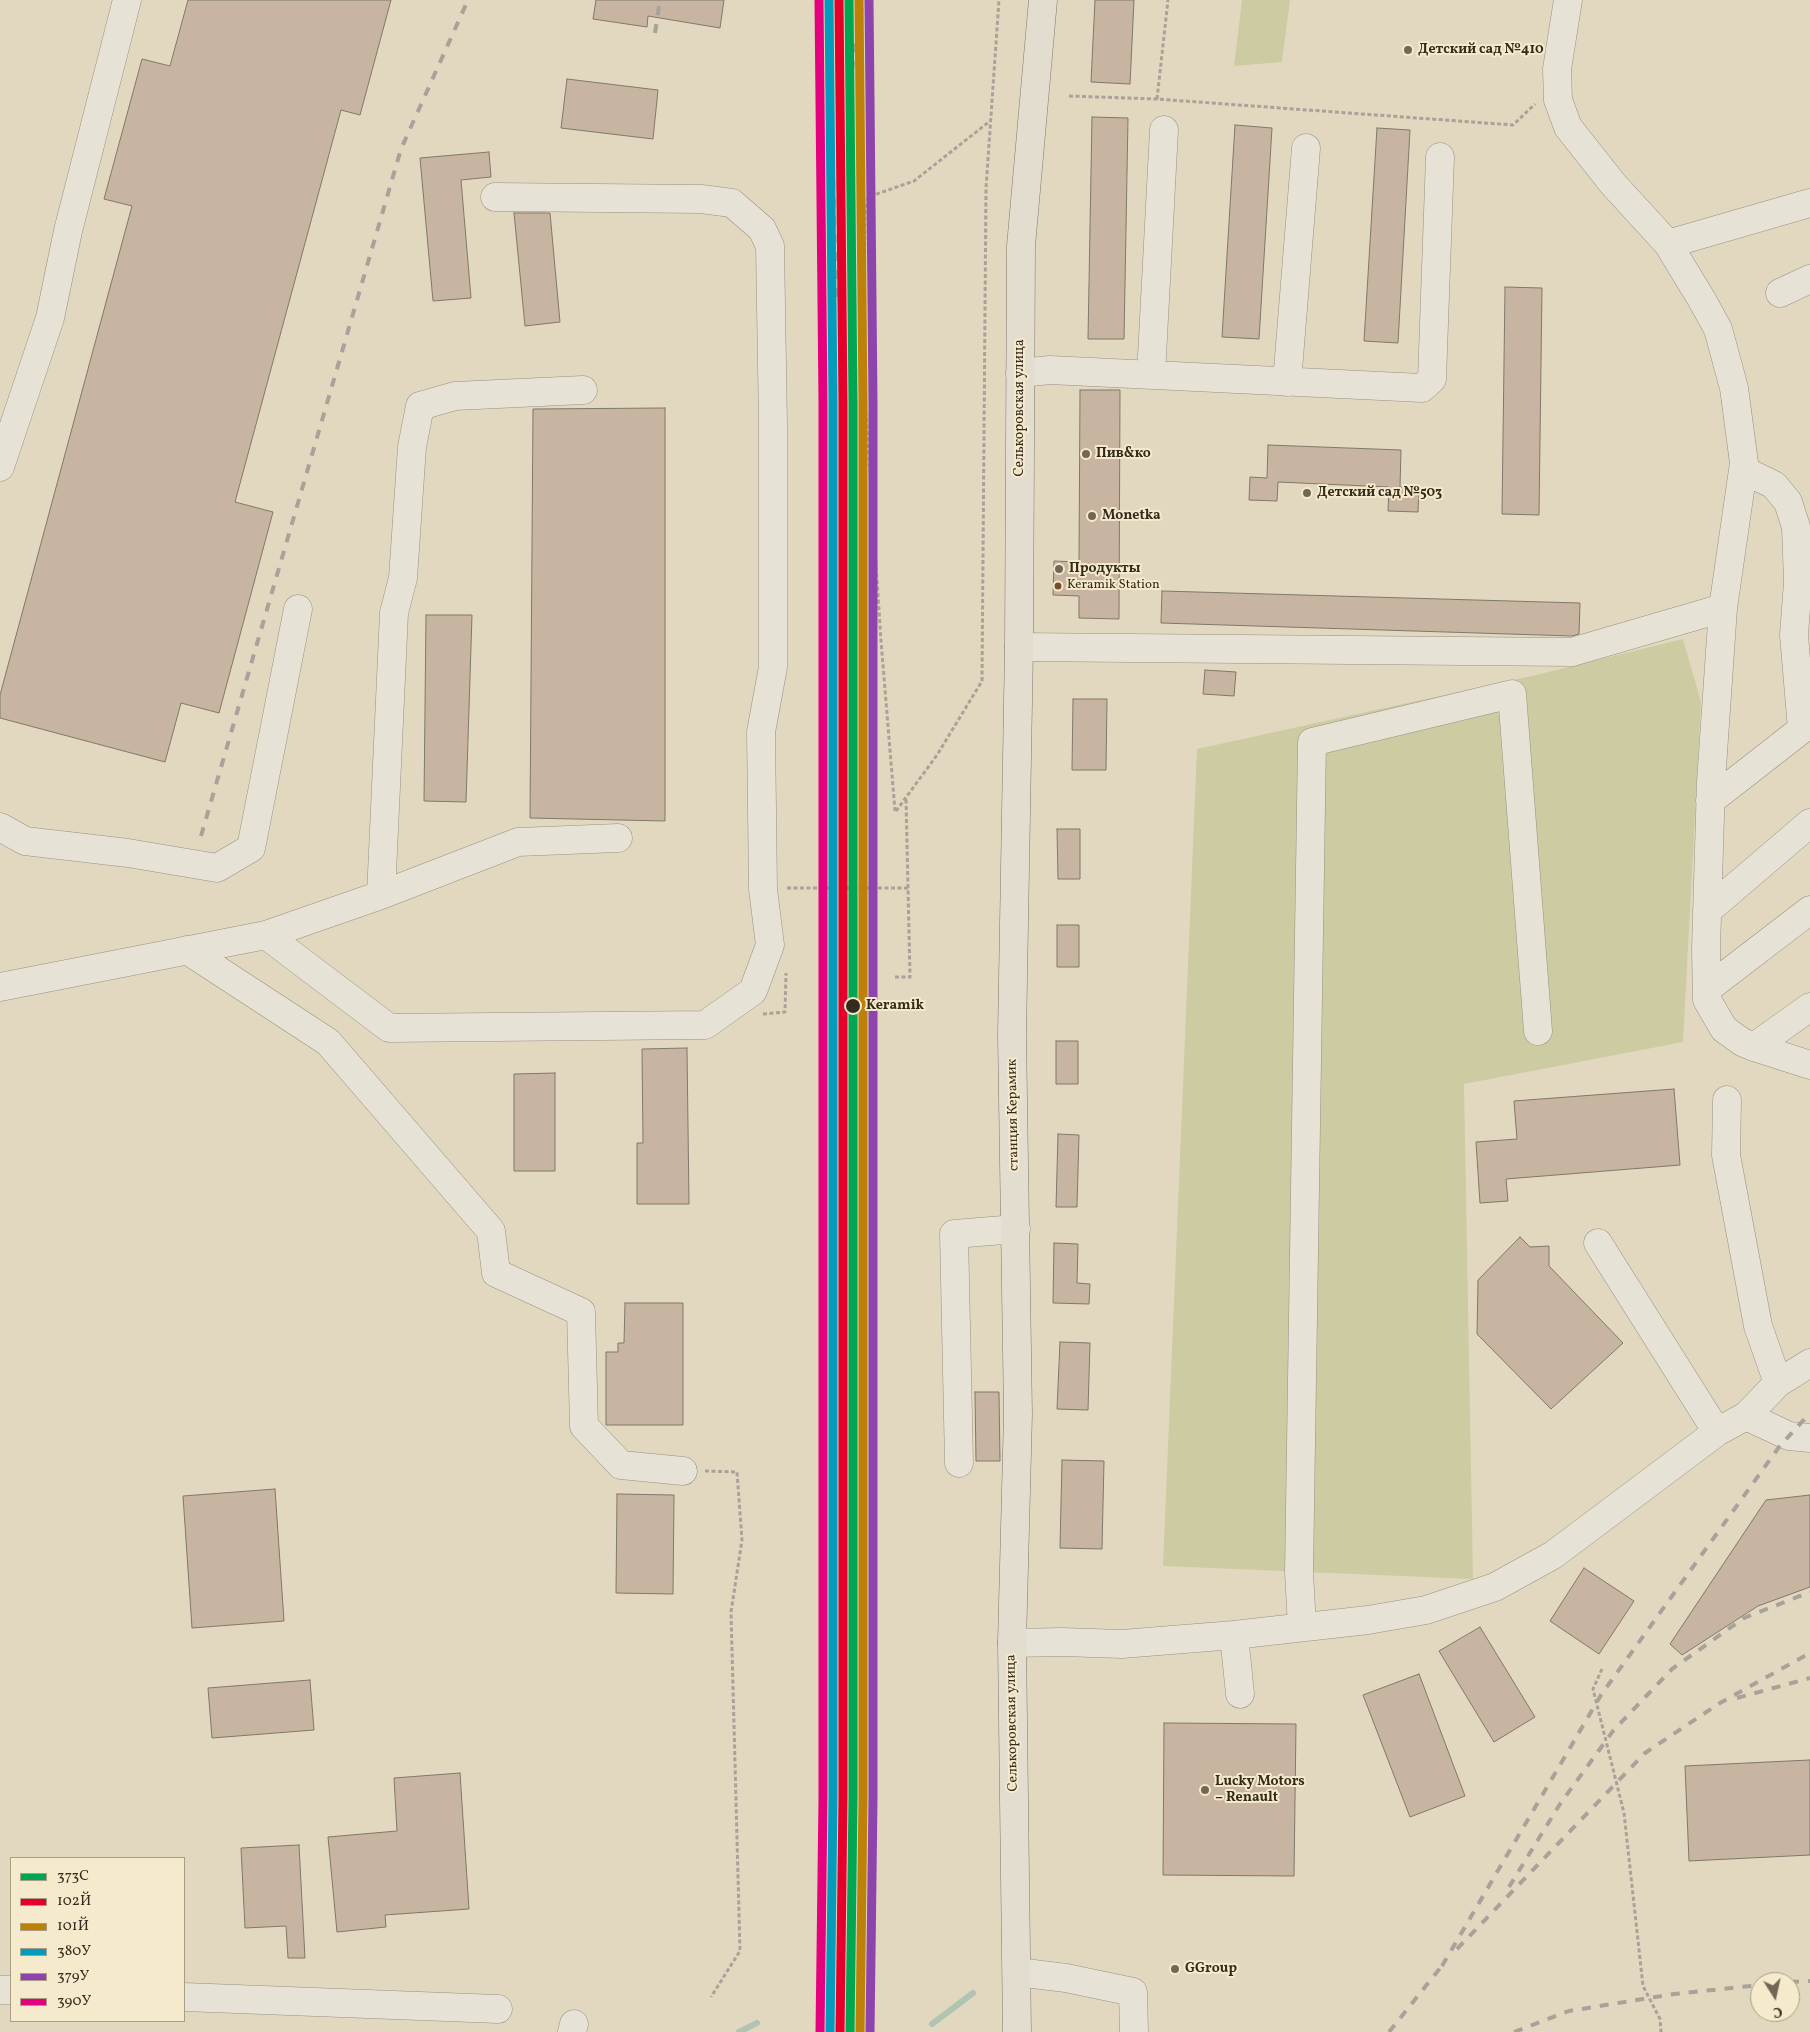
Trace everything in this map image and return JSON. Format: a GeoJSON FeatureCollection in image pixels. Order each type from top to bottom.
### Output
{"type":"FeatureCollection","features":[{"type":"Feature","properties":{"kind":"main road","name":"Селькоровская улица"},"geometry":{"type":"LineString","coordinates":[[1015,816],[1019,647],[1021,246],[1043,0]]}},
{"type":"Feature","properties":{"kind":"main road","name":"станция Керамик"},"geometry":{"type":"LineString","coordinates":[[1015,816],[1012,1035],[1018,1414]]}},
{"type":"Feature","properties":{"kind":"main road","name":"Селькоровская улица"},"geometry":{"type":"LineString","coordinates":[[1017,2032],[1012,1643],[1018,1414]]}},
{"type":"Feature","properties":{"kind":"street"},"geometry":{"type":"LineString","coordinates":[[0,467],[50,318],[68,231],[127,0]]}},
{"type":"Feature","properties":{"kind":"street"},"geometry":{"type":"LineString","coordinates":[[1568,0],[1557,69],[1558,100],[1568,127],[1613,184],[1668,244],[1718,330],[1734,388],[1744,463],[1723,608],[1710,801],[1707,1000],[1724,1029],[1742,1042],[1810,1065]]}},
{"type":"Feature","properties":{"kind":"street"},"geometry":{"type":"LineString","coordinates":[[1151,375],[1164,130]]}},
{"type":"Feature","properties":{"kind":"street"},"geometry":{"type":"LineString","coordinates":[[1287,382],[1306,148]]}},
{"type":"Feature","properties":{"kind":"street"},"geometry":{"type":"LineString","coordinates":[[1020,373],[1050,370],[1422,388],[1432,379],[1440,157]]}},
{"type":"Feature","properties":{"kind":"street"},"geometry":{"type":"LineString","coordinates":[[266,935],[389,1028],[704,1025],[753,991],[770,945],[764,889],[761,732],[773,667],[773,426],[770,246],[762,229],[732,203],[701,200],[494,197]]}},
{"type":"Feature","properties":{"kind":"street"},"geometry":{"type":"LineString","coordinates":[[1668,244],[1810,203]]}},
{"type":"Feature","properties":{"kind":"street"},"geometry":{"type":"LineString","coordinates":[[1780,293],[1810,279]]}},
{"type":"Feature","properties":{"kind":"street"},"geometry":{"type":"LineString","coordinates":[[381,895],[394,613],[403,578],[412,447],[420,406],[454,396],[583,390]]}},
{"type":"Feature","properties":{"kind":"street"},"geometry":{"type":"LineString","coordinates":[[1710,801],[1806,726],[1794,635],[1798,582],[1796,527],[1788,502],[1774,485],[1743,470]]}},
{"type":"Feature","properties":{"kind":"street"},"geometry":{"type":"LineString","coordinates":[[1019,647],[1572,652],[1723,608]]}},
{"type":"Feature","properties":{"kind":"street"},"geometry":{"type":"LineString","coordinates":[[0,827],[25,841],[128,853],[216,868],[251,848],[298,609]]}},
{"type":"Feature","properties":{"kind":"street"},"geometry":{"type":"LineString","coordinates":[[1302,1627],[1299,1572],[1312,742],[1512,694],[1538,1031]]}},
{"type":"Feature","properties":{"kind":"street"},"geometry":{"type":"LineString","coordinates":[[1707,912],[1810,822]]}},
{"type":"Feature","properties":{"kind":"street"},"geometry":{"type":"LineString","coordinates":[[0,987],[266,935],[381,895],[518,842],[618,838]]}},
{"type":"Feature","properties":{"kind":"street"},"geometry":{"type":"LineString","coordinates":[[1707,989],[1810,910]]}},
{"type":"Feature","properties":{"kind":"street"},"geometry":{"type":"LineString","coordinates":[[187,950],[328,1042],[491,1230],[496,1273],[581,1312],[584,1426],[621,1465],[683,1471]]}},
{"type":"Feature","properties":{"kind":"street"},"geometry":{"type":"LineString","coordinates":[[1754,1047],[1810,1007]]}},
{"type":"Feature","properties":{"kind":"street"},"geometry":{"type":"LineString","coordinates":[[1727,1100],[1726,1155],[1758,1326],[1778,1382]]}},
{"type":"Feature","properties":{"kind":"street"},"geometry":{"type":"LineString","coordinates":[[959,1463],[954,1234],[1016,1230]]}},
{"type":"Feature","properties":{"kind":"street"},"geometry":{"type":"LineString","coordinates":[[1598,1243],[1717,1432]]}},
{"type":"Feature","properties":{"kind":"street"},"geometry":{"type":"LineString","coordinates":[[1012,1643],[1122,1644],[1234,1635],[1368,1620],[1426,1610],[1495,1587],[1553,1555],[1717,1432],[1746,1416],[1778,1382],[1810,1363]]}},
{"type":"Feature","properties":{"kind":"street"},"geometry":{"type":"LineString","coordinates":[[1746,1416],[1789,1436],[1810,1438]]}},
{"type":"Feature","properties":{"kind":"street"},"geometry":{"type":"LineString","coordinates":[[1234,1635],[1240,1694]]}},
{"type":"Feature","properties":{"kind":"street"},"geometry":{"type":"LineString","coordinates":[[1017,1972],[1066,1978],[1133,1992],[1134,2032]]}},
{"type":"Feature","properties":{"kind":"street"},"geometry":{"type":"LineString","coordinates":[[185,1997],[498,2009]]}},
{"type":"Feature","properties":{"kind":"path"},"geometry":{"type":"LineString","coordinates":[[991,121],[914,181],[868,197],[865,214],[864,382],[881,640],[896,811],[937,755],[982,681],[986,188],[991,121],[999,0]]}},
{"type":"Feature","properties":{"kind":"path"},"geometry":{"type":"LineString","coordinates":[[1157,99],[1168,0]]}},
{"type":"Feature","properties":{"kind":"path"},"geometry":{"type":"LineString","coordinates":[[1070,96],[1157,99],[1512,125],[1558,84]]}},
{"type":"Feature","properties":{"kind":"path"},"geometry":{"type":"LineString","coordinates":[[895,977],[910,977],[906,797]]}},
{"type":"Feature","properties":{"kind":"path"},"geometry":{"type":"LineString","coordinates":[[786,888],[909,888]]}},
{"type":"Feature","properties":{"kind":"path"},"geometry":{"type":"LineString","coordinates":[[683,1471],[737,1472],[742,1540],[731,1612],[740,1951],[711,1997]]}},
{"type":"Feature","properties":{"kind":"path"},"geometry":{"type":"LineString","coordinates":[[1602,1669],[1593,1689],[1624,1812],[1643,1986],[1660,2019],[1662,2032]]}},
{"type":"Feature","properties":{"kind":"shaded area"},"geometry":{"type":"Polygon","coordinates":[[[1242,0],[1290,0],[1282,62],[1234,66],[1242,0]]]}},
{"type":"Feature","properties":{"kind":"shaded area"},"geometry":{"type":"Polygon","coordinates":[[[1683,639],[1701,702],[1683,1042],[1464,1084],[1473,1579],[1163,1566],[1197,749],[1536,675],[1683,639]]]}},
{"type":"Feature","properties":{"kind":"building"},"geometry":{"type":"Polygon","coordinates":[[[188,0],[391,0],[360,115],[341,110],[235,502],[273,512],[219,713],[181,703],[165,762],[0,718],[0,695],[132,206],[104,199],[142,59],[170,66],[188,0]]]}},
{"type":"Feature","properties":{"kind":"building"},"geometry":{"type":"Polygon","coordinates":[[[596,0],[724,0],[720,28],[648,16],[647,27],[593,19],[596,0]]]}},
{"type":"Feature","properties":{"kind":"building"},"geometry":{"type":"Polygon","coordinates":[[[1095,0],[1134,0],[1130,84],[1091,82],[1095,0]]]}},
{"type":"Feature","properties":{"kind":"building"},"geometry":{"type":"Polygon","coordinates":[[[567,79],[658,90],[653,139],[561,128],[567,79]]]}},
{"type":"Feature","properties":{"kind":"building"},"geometry":{"type":"Polygon","coordinates":[[[1092,117],[1128,118],[1124,339],[1088,339],[1092,117]]]}},
{"type":"Feature","properties":{"kind":"building"},"geometry":{"type":"Polygon","coordinates":[[[1235,125],[1272,128],[1259,339],[1222,337],[1235,125]]]}},
{"type":"Feature","properties":{"kind":"building"},"geometry":{"type":"Polygon","coordinates":[[[1377,128],[1410,130],[1398,343],[1364,341],[1377,128]]]}},
{"type":"Feature","properties":{"kind":"building"},"geometry":{"type":"Polygon","coordinates":[[[489,152],[491,177],[461,180],[471,298],[433,301],[420,158],[489,152]]]}},
{"type":"Feature","properties":{"kind":"building"},"geometry":{"type":"Polygon","coordinates":[[[514,213],[550,213],[560,322],[525,326],[514,213]]]}},
{"type":"Feature","properties":{"kind":"building"},"geometry":{"type":"Polygon","coordinates":[[[1505,287],[1542,288],[1539,515],[1502,514],[1505,287]]]}},
{"type":"Feature","properties":{"kind":"building"},"geometry":{"type":"Polygon","coordinates":[[[1080,390],[1120,390],[1119,619],[1079,618],[1079,596],[1053,595],[1054,561],[1079,562],[1080,390]]]}},
{"type":"Feature","properties":{"kind":"building"},"geometry":{"type":"Polygon","coordinates":[[[665,408],[665,821],[530,818],[533,409],[665,408]]]}},
{"type":"Feature","properties":{"kind":"building"},"geometry":{"type":"Polygon","coordinates":[[[1268,445],[1401,450],[1400,487],[1419,488],[1418,512],[1388,511],[1389,487],[1278,482],[1277,501],[1249,500],[1250,477],[1267,478],[1268,445]]]}},
{"type":"Feature","properties":{"kind":"building"},"geometry":{"type":"Polygon","coordinates":[[[1162,591],[1580,603],[1579,634],[1572,636],[1161,623],[1162,591]]]}},
{"type":"Feature","properties":{"kind":"building"},"geometry":{"type":"Polygon","coordinates":[[[426,615],[472,615],[466,802],[424,801],[426,615]]]}},
{"type":"Feature","properties":{"kind":"building"},"geometry":{"type":"Polygon","coordinates":[[[1205,670],[1236,672],[1234,696],[1203,694],[1205,670]]]}},
{"type":"Feature","properties":{"kind":"building"},"geometry":{"type":"Polygon","coordinates":[[[1073,699],[1107,699],[1106,770],[1072,770],[1073,699]]]}},
{"type":"Feature","properties":{"kind":"building"},"geometry":{"type":"Polygon","coordinates":[[[1057,829],[1080,829],[1080,879],[1058,879],[1057,829]]]}},
{"type":"Feature","properties":{"kind":"building"},"geometry":{"type":"Polygon","coordinates":[[[1057,925],[1079,925],[1079,967],[1057,967],[1057,925]]]}},
{"type":"Feature","properties":{"kind":"building"},"geometry":{"type":"Polygon","coordinates":[[[1056,1041],[1078,1041],[1078,1084],[1056,1084],[1056,1041]]]}},
{"type":"Feature","properties":{"kind":"building"},"geometry":{"type":"Polygon","coordinates":[[[687,1048],[689,1204],[637,1204],[637,1143],[643,1143],[642,1049],[687,1048]]]}},
{"type":"Feature","properties":{"kind":"building"},"geometry":{"type":"Polygon","coordinates":[[[555,1073],[555,1171],[514,1171],[514,1074],[555,1073]]]}},
{"type":"Feature","properties":{"kind":"building"},"geometry":{"type":"Polygon","coordinates":[[[1674,1089],[1680,1165],[1506,1179],[1508,1201],[1480,1203],[1476,1142],[1517,1139],[1514,1101],[1674,1089]]]}},
{"type":"Feature","properties":{"kind":"building"},"geometry":{"type":"Polygon","coordinates":[[[1058,1134],[1079,1135],[1077,1207],[1056,1207],[1058,1134]]]}},
{"type":"Feature","properties":{"kind":"building"},"geometry":{"type":"Polygon","coordinates":[[[1520,1237],[1530,1247],[1549,1246],[1549,1266],[1623,1343],[1551,1409],[1477,1334],[1478,1280],[1520,1237]]]}},
{"type":"Feature","properties":{"kind":"building"},"geometry":{"type":"Polygon","coordinates":[[[1054,1243],[1078,1244],[1077,1283],[1090,1284],[1089,1304],[1053,1303],[1054,1243]]]}},
{"type":"Feature","properties":{"kind":"building"},"geometry":{"type":"Polygon","coordinates":[[[625,1303],[683,1303],[683,1425],[606,1425],[606,1352],[618,1352],[618,1343],[624,1343],[625,1303]]]}},
{"type":"Feature","properties":{"kind":"building"},"geometry":{"type":"Polygon","coordinates":[[[1060,1342],[1090,1343],[1088,1410],[1057,1409],[1060,1342]]]}},
{"type":"Feature","properties":{"kind":"building"},"geometry":{"type":"Polygon","coordinates":[[[975,1392],[999,1392],[1000,1461],[976,1461],[975,1392]]]}},
{"type":"Feature","properties":{"kind":"building"},"geometry":{"type":"Polygon","coordinates":[[[1062,1460],[1104,1461],[1102,1549],[1060,1548],[1062,1460]]]}},
{"type":"Feature","properties":{"kind":"building"},"geometry":{"type":"Polygon","coordinates":[[[275,1489],[284,1621],[192,1628],[183,1496],[275,1489]]]}},
{"type":"Feature","properties":{"kind":"building"},"geometry":{"type":"Polygon","coordinates":[[[617,1494],[674,1495],[673,1594],[616,1593],[617,1494]]]}},
{"type":"Feature","properties":{"kind":"building"},"geometry":{"type":"Polygon","coordinates":[[[1810,1495],[1810,1587],[1758,1606],[1682,1655],[1670,1644],[1766,1500],[1810,1495]]]}},
{"type":"Feature","properties":{"kind":"building"},"geometry":{"type":"Polygon","coordinates":[[[1584,1568],[1634,1601],[1599,1654],[1550,1621],[1584,1568]]]}},
{"type":"Feature","properties":{"kind":"building"},"geometry":{"type":"Polygon","coordinates":[[[1480,1627],[1535,1717],[1494,1742],[1439,1651],[1480,1627]]]}},
{"type":"Feature","properties":{"kind":"building"},"geometry":{"type":"Polygon","coordinates":[[[1419,1674],[1465,1796],[1410,1817],[1363,1695],[1419,1674]]]}},
{"type":"Feature","properties":{"kind":"building"},"geometry":{"type":"Polygon","coordinates":[[[310,1680],[314,1730],[212,1738],[208,1688],[310,1680]]]}},
{"type":"Feature","properties":{"kind":"building"},"geometry":{"type":"Polygon","coordinates":[[[1164,1723],[1296,1724],[1294,1876],[1163,1875],[1164,1723]]]}},
{"type":"Feature","properties":{"kind":"building"},"geometry":{"type":"Polygon","coordinates":[[[1810,1760],[1810,1855],[1689,1861],[1685,1766],[1810,1760]]]}},
{"type":"Feature","properties":{"kind":"building"},"geometry":{"type":"Polygon","coordinates":[[[460,1773],[469,1909],[385,1915],[386,1927],[337,1932],[328,1837],[397,1831],[394,1778],[460,1773]]]}},
{"type":"Feature","properties":{"kind":"building"},"geometry":{"type":"Polygon","coordinates":[[[299,1845],[305,1958],[288,1958],[286,1926],[245,1928],[241,1848],[299,1845]]]}},
{"type":"Feature","properties":{"kind":"waterway"},"geometry":{"type":"LineString","coordinates":[[932,2024],[973,1993]]}},
{"type":"Feature","properties":{"kind":"waterway"},"geometry":{"type":"LineString","coordinates":[[739,2032],[757,2023]]}},
{"type":"Feature","properties":{"kind":"railway"},"geometry":{"type":"LineString","coordinates":[[201,836],[401,149],[468,0]]}},
{"type":"Feature","properties":{"kind":"railway"},"geometry":{"type":"LineString","coordinates":[[655,33],[660,0]]}},
{"type":"Feature","properties":{"kind":"railway"},"geometry":{"type":"LineString","coordinates":[[829,0],[836,298]]}},
{"type":"Feature","properties":{"kind":"railway"},"geometry":{"type":"LineString","coordinates":[[849,88],[863,0]]}},
{"type":"Feature","properties":{"kind":"railway"},"geometry":{"type":"LineString","coordinates":[[1442,1966],[1601,1695],[1779,1447],[1810,1413]]}},
{"type":"Feature","properties":{"kind":"railway"},"geometry":{"type":"LineString","coordinates":[[1509,1887],[1560,1804],[1613,1731],[1672,1669],[1744,1618],[1810,1592]]}},
{"type":"Feature","properties":{"kind":"railway"},"geometry":{"type":"LineString","coordinates":[[1457,1949],[1645,1753],[1720,1703],[1810,1653]]}},
{"type":"Feature","properties":{"kind":"railway"},"geometry":{"type":"LineString","coordinates":[[1737,1698],[1810,1678]]}},
{"type":"Feature","properties":{"kind":"railway"},"geometry":{"type":"LineString","coordinates":[[1389,2032],[1445,1962]]}},
{"type":"Feature","properties":{"kind":"railway"},"geometry":{"type":"LineString","coordinates":[[1800,1982],[1810,1981]]}},
{"type":"Feature","properties":{"kind":"railway"},"geometry":{"type":"LineString","coordinates":[[1514,2032],[1569,2011],[1674,1994],[1750,1986]]}},
{"type":"Feature","properties":{"kind":"transit line","name":"390У"},"geometry":{"type":"LineString","coordinates":[[819,0],[823,402],[823,1798],[820,2032]]}},
{"type":"Feature","properties":{"kind":"transit line","name":"380У"},"geometry":{"type":"LineString","coordinates":[[829,0],[833,402],[833,1798],[830,2032]]}},
{"type":"Feature","properties":{"kind":"transit line","name":"102Й"},"geometry":{"type":"LineString","coordinates":[[839,0],[843,402],[843,1798],[840,2032]]}},
{"type":"Feature","properties":{"kind":"transit line","name":"373C"},"geometry":{"type":"LineString","coordinates":[[849,0],[853,402],[853,1798],[850,2032]]}},
{"type":"Feature","properties":{"kind":"transit line","name":"101Й"},"geometry":{"type":"LineString","coordinates":[[859,0],[863,402],[863,1798],[860,2032]]}},
{"type":"Feature","properties":{"kind":"transit line","name":"379У"},"geometry":{"type":"LineString","coordinates":[[869,0],[873,402],[873,1798],[870,2032]]}},
{"type":"Feature","properties":{"kind":"place","name":"Детский сад №410"},"geometry":{"type":"Point","coordinates":[1408,50]}},
{"type":"Feature","properties":{"kind":"place","name":"Пив&ко"},"geometry":{"type":"Point","coordinates":[1086,454]}},
{"type":"Feature","properties":{"kind":"place","name":"Детский сад №503"},"geometry":{"type":"Point","coordinates":[1307,493]}},
{"type":"Feature","properties":{"kind":"place","name":"Monetka"},"geometry":{"type":"Point","coordinates":[1092,516]}},
{"type":"Feature","properties":{"kind":"place","name":"Продукты"},"geometry":{"type":"Point","coordinates":[1059,569]}},
{"type":"Feature","properties":{"kind":"place","name":"Keramik Station"},"geometry":{"type":"Point","coordinates":[1058,586]}},
{"type":"Feature","properties":{"kind":"place","name":"Keramik"},"geometry":{"type":"Point","coordinates":[853,1006]}},
{"type":"Feature","properties":{"kind":"place","name":"Lucky Motors – Renault"},"geometry":{"type":"Point","coordinates":[1205,1790]}},
{"type":"Feature","properties":{"kind":"place","name":"GGroup"},"geometry":{"type":"Point","coordinates":[1175,1969]}}]}
